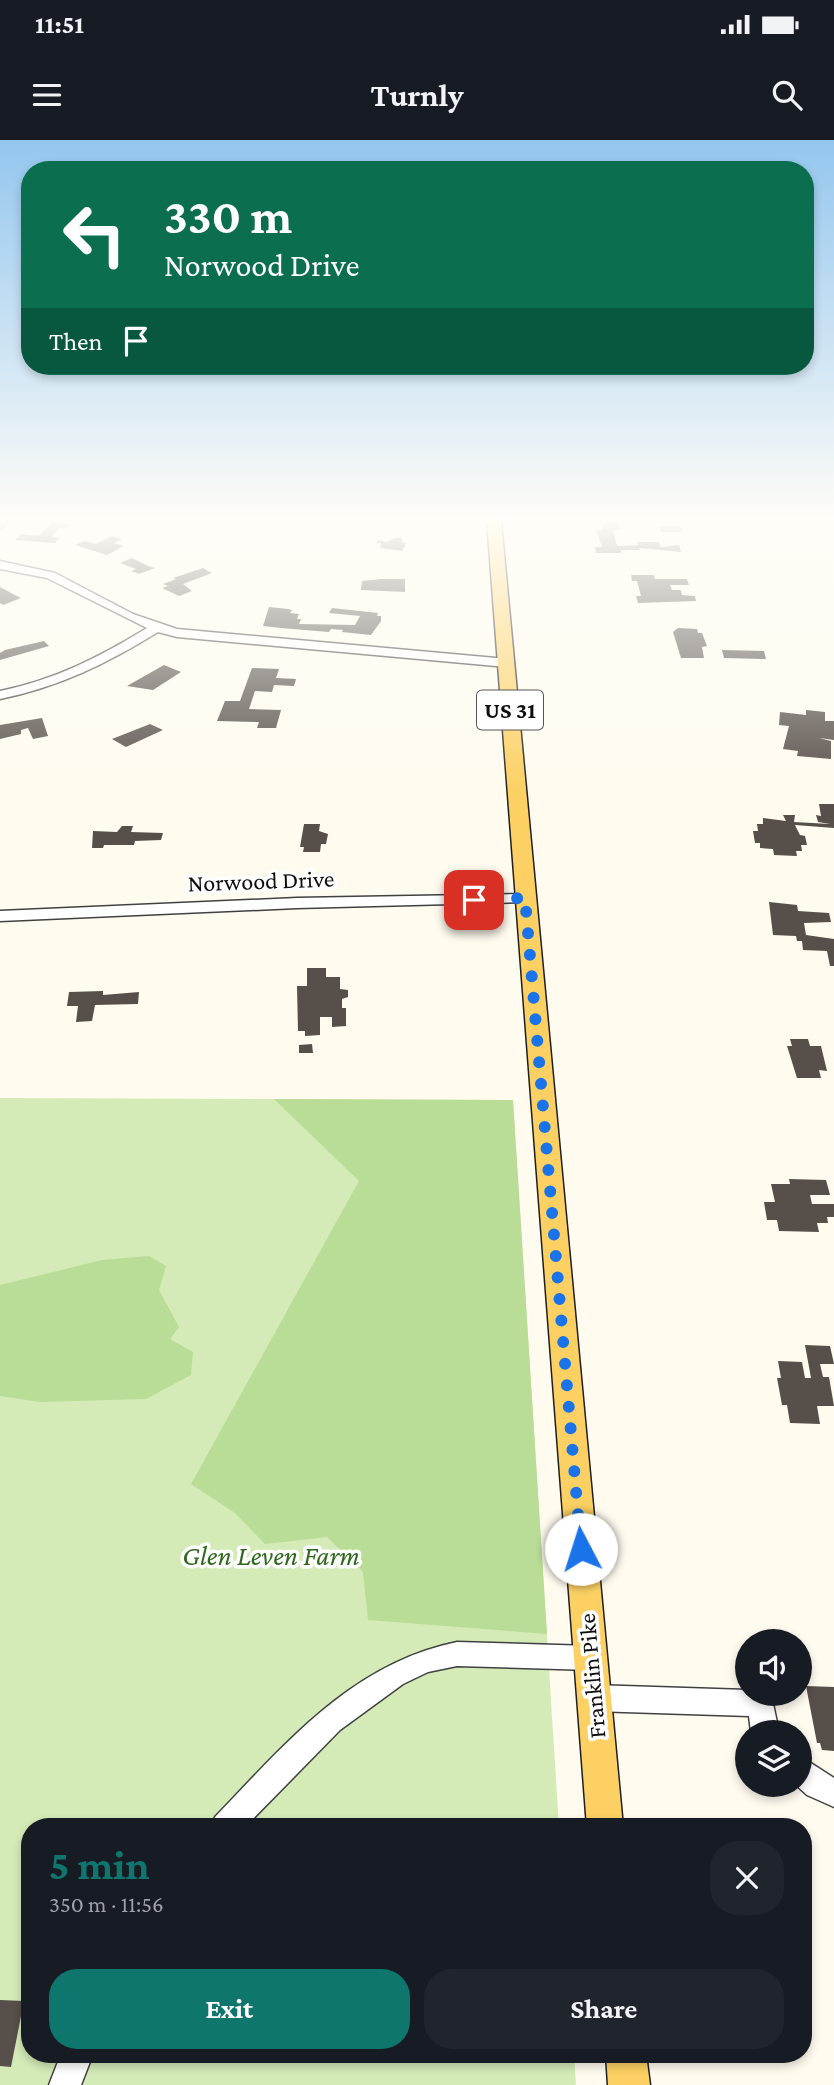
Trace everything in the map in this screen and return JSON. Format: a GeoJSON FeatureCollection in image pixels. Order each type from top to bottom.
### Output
{"type":"FeatureCollection","features":[{"type":"Feature","properties":{"kind":"main road","name":"Franklin Pike"},"geometry":{"type":"LineString","coordinates":[[502,612],[604,1818]]}},
{"type":"Feature","properties":{"kind":"main road"},"geometry":{"type":"LineString","coordinates":[[627,2063],[629,2085]]}},
{"type":"Feature","properties":{"kind":"street"},"geometry":{"type":"LineString","coordinates":[[116,612],[156,628],[195,635],[507,663]]}},
{"type":"Feature","properties":{"kind":"street"},"geometry":{"type":"LineString","coordinates":[[0,695],[35,688],[78,674],[156,628]]}},
{"type":"Feature","properties":{"kind":"street","name":"Norwood Drive"},"geometry":{"type":"LineString","coordinates":[[0,916],[297,903],[525,898]]}},
{"type":"Feature","properties":{"kind":"street"},"geometry":{"type":"LineString","coordinates":[[234,1818],[304,1746],[372,1687],[396,1674],[432,1659],[456,1654],[591,1658]]}},
{"type":"Feature","properties":{"kind":"street"},"geometry":{"type":"LineString","coordinates":[[593,1698],[761,1703],[763,1720]]}},
{"type":"Feature","properties":{"kind":"street"},"geometry":{"type":"LineString","coordinates":[[812,1781],[834,1793]]}},
{"type":"Feature","properties":{"kind":"street"},"geometry":{"type":"LineString","coordinates":[[65,2085],[74,2063]]}},
{"type":"Feature","properties":{"kind":"green space","name":"Glen Leven Farm"},"geometry":{"type":"Polygon","coordinates":[[[0,1098],[513,1100],[558,1818],[21,1818],[21,2063],[575,2063],[576,2085],[0,2085],[0,1098]]]}},
{"type":"Feature","properties":{"kind":"green space"},"geometry":{"type":"Polygon","coordinates":[[[274,1099],[513,1100],[547,1634],[368,1620],[363,1572],[327,1537],[265,1544],[235,1513],[191,1484],[359,1181],[274,1099]]]}},
{"type":"Feature","properties":{"kind":"green space"},"geometry":{"type":"Polygon","coordinates":[[[149,1256],[166,1266],[159,1290],[179,1327],[170,1339],[193,1352],[191,1375],[146,1399],[40,1402],[0,1396],[0,1285],[102,1260],[149,1256]]]}},
{"type":"Feature","properties":{"kind":"building"},"geometry":{"type":"Polygon","coordinates":[[[267,612],[299,614],[299,624],[355,625],[360,616],[330,612],[367,612],[381,616],[381,621],[371,635],[331,629],[329,632],[263,626],[267,612]]]}},
{"type":"Feature","properties":{"kind":"building"},"geometry":{"type":"Polygon","coordinates":[[[678,628],[697,629],[698,633],[702,633],[707,646],[702,647],[704,658],[681,658],[673,632],[678,628]]]}},
{"type":"Feature","properties":{"kind":"building"},"geometry":{"type":"Polygon","coordinates":[[[44,641],[49,646],[0,660],[0,653],[5,650],[44,641]]]}},
{"type":"Feature","properties":{"kind":"building"},"geometry":{"type":"Polygon","coordinates":[[[722,650],[764,651],[766,659],[724,658],[722,650]]]}},
{"type":"Feature","properties":{"kind":"building"},"geometry":{"type":"Polygon","coordinates":[[[164,665],[181,672],[153,690],[127,686],[164,665]]]}},
{"type":"Feature","properties":{"kind":"building"},"geometry":{"type":"Polygon","coordinates":[[[252,668],[279,669],[276,678],[296,679],[294,686],[274,685],[272,692],[255,691],[249,709],[281,710],[276,728],[257,728],[259,722],[217,721],[225,701],[240,701],[252,668]]]}},
{"type":"Feature","properties":{"kind":"building"},"geometry":{"type":"Polygon","coordinates":[[[806,710],[825,712],[825,721],[834,721],[834,740],[819,738],[831,741],[831,759],[797,756],[798,751],[783,749],[789,726],[779,725],[780,712],[806,715],[806,710]]]}},
{"type":"Feature","properties":{"kind":"building"},"geometry":{"type":"Polygon","coordinates":[[[42,718],[48,736],[33,739],[28,728],[21,730],[21,734],[0,739],[0,725],[42,718]]]}},
{"type":"Feature","properties":{"kind":"building"},"geometry":{"type":"Polygon","coordinates":[[[150,724],[163,730],[126,747],[112,739],[150,724]]]}},
{"type":"Feature","properties":{"kind":"building"},"geometry":{"type":"Polygon","coordinates":[[[819,804],[834,804],[834,828],[795,825],[800,835],[805,836],[807,845],[801,845],[802,851],[796,851],[797,856],[774,855],[773,849],[760,848],[760,843],[755,843],[753,831],[758,831],[757,824],[763,824],[763,818],[786,821],[783,815],[795,815],[794,822],[830,824],[818,822],[816,815],[821,816],[819,804]]]}},
{"type":"Feature","properties":{"kind":"building"},"geometry":{"type":"Polygon","coordinates":[[[304,824],[320,824],[319,831],[328,834],[326,844],[321,844],[320,852],[303,852],[304,847],[300,847],[304,824]]]}},
{"type":"Feature","properties":{"kind":"building"},"geometry":{"type":"Polygon","coordinates":[[[122,826],[133,826],[131,832],[163,833],[161,840],[92,848],[93,831],[117,832],[122,826]]]}},
{"type":"Feature","properties":{"kind":"building"},"geometry":{"type":"Polygon","coordinates":[[[769,902],[797,905],[798,911],[829,913],[831,922],[804,923],[806,935],[834,939],[834,966],[830,966],[827,951],[803,950],[802,941],[797,941],[796,936],[773,935],[769,902]]]}},
{"type":"Feature","properties":{"kind":"building"},"geometry":{"type":"Polygon","coordinates":[[[307,968],[326,968],[326,977],[340,977],[340,989],[348,990],[348,997],[342,999],[342,1008],[346,1008],[346,1026],[332,1027],[332,1017],[320,1017],[320,1035],[305,1036],[305,1031],[298,1031],[297,986],[307,986],[307,968]]]}},
{"type":"Feature","properties":{"kind":"building"},"geometry":{"type":"Polygon","coordinates":[[[103,991],[103,995],[139,992],[138,1004],[95,1005],[92,1021],[76,1022],[78,1006],[67,1006],[69,992],[103,991]]]}},
{"type":"Feature","properties":{"kind":"building"},"geometry":{"type":"Polygon","coordinates":[[[790,1039],[808,1039],[810,1046],[821,1046],[827,1071],[819,1070],[821,1078],[797,1078],[787,1046],[792,1046],[790,1039]]]}},
{"type":"Feature","properties":{"kind":"building"},"geometry":{"type":"Polygon","coordinates":[[[312,1044],[313,1053],[299,1053],[299,1045],[312,1044]]]}},
{"type":"Feature","properties":{"kind":"building"},"geometry":{"type":"Polygon","coordinates":[[[789,1179],[826,1180],[830,1195],[810,1195],[812,1204],[834,1204],[834,1217],[827,1217],[828,1223],[817,1223],[819,1232],[779,1231],[777,1220],[767,1220],[764,1202],[775,1202],[771,1184],[790,1184],[789,1179]]]}},
{"type":"Feature","properties":{"kind":"building"},"geometry":{"type":"Polygon","coordinates":[[[805,1345],[830,1346],[834,1364],[820,1364],[823,1377],[829,1377],[834,1406],[817,1406],[820,1424],[790,1423],[787,1405],[782,1405],[777,1378],[781,1378],[778,1361],[802,1362],[805,1378],[811,1378],[805,1345]]]}},
{"type":"Feature","properties":{"kind":"building"},"geometry":{"type":"Polygon","coordinates":[[[812,1686],[834,1687],[834,1751],[822,1750],[820,1743],[817,1743],[810,1706],[812,1706],[812,1686]]]}},
{"type":"Feature","properties":{"kind":"building"},"geometry":{"type":"Polygon","coordinates":[[[0,2000],[21,2001],[21,2016],[11,2067],[0,2066],[0,2000]]]}},
{"type":"Feature","properties":{"kind":"route"},"geometry":{"type":"LineString","coordinates":[[474,900],[525,898],[581,1549]]}}]}
